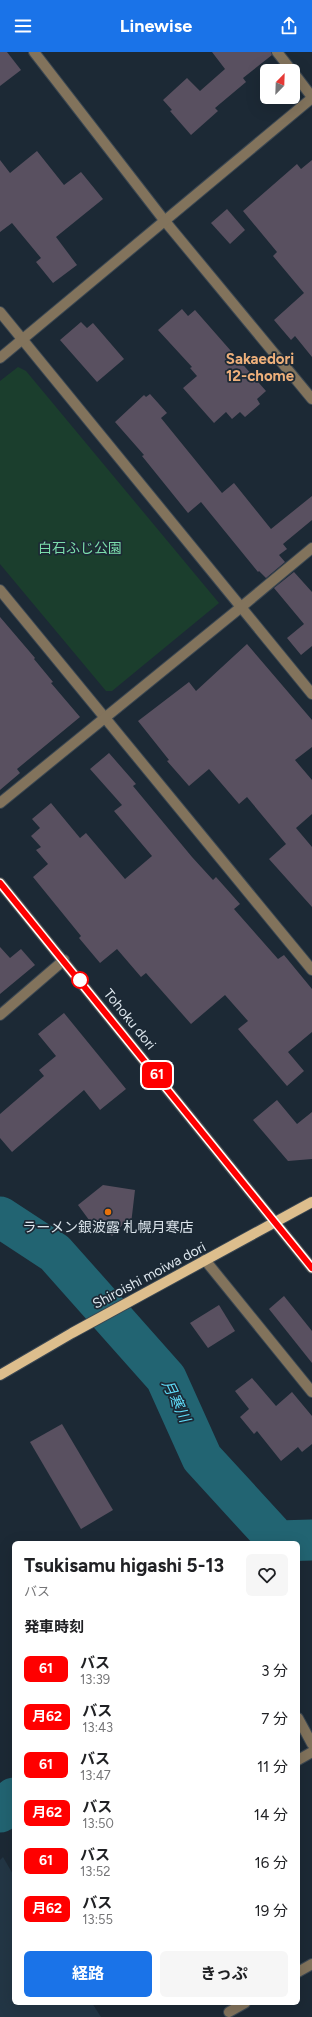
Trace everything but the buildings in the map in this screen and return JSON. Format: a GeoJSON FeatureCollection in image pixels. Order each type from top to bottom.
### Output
{"type":"FeatureCollection","features":[{"type":"Feature","properties":{"kind":"main road","name":"Shiroishi moiwa dori"},"geometry":{"type":"LineString","coordinates":[[0,1375],[72,1333],[205,1260],[236,1245],[312,1202]]}},
{"type":"Feature","properties":{"kind":"street"},"geometry":{"type":"LineString","coordinates":[[34,52],[164,220],[312,399]]}},
{"type":"Feature","properties":{"kind":"street"},"geometry":{"type":"LineString","coordinates":[[277,52],[287,64]]}},
{"type":"Feature","properties":{"kind":"street"},"geometry":{"type":"LineString","coordinates":[[0,358],[312,97],[300,81]]}},
{"type":"Feature","properties":{"kind":"street"},"geometry":{"type":"LineString","coordinates":[[0,312],[240,608],[312,694]]}},
{"type":"Feature","properties":{"kind":"street"},"geometry":{"type":"LineString","coordinates":[[0,803],[312,548]]}},
{"type":"Feature","properties":{"kind":"street"},"geometry":{"type":"LineString","coordinates":[[0,590],[312,970]]}},
{"type":"Feature","properties":{"kind":"street","name":"Tohoku dori"},"geometry":{"type":"LineString","coordinates":[[0,883],[64,960],[312,1268]]}},
{"type":"Feature","properties":{"kind":"street"},"geometry":{"type":"LineString","coordinates":[[0,1015],[64,960]]}},
{"type":"Feature","properties":{"kind":"street"},"geometry":{"type":"LineString","coordinates":[[205,1260],[312,1392]]}},
{"type":"Feature","properties":{"kind":"street"},"geometry":{"type":"LineString","coordinates":[[300,1722],[312,1744]]}},
{"type":"Feature","properties":{"kind":"street"},"geometry":{"type":"LineString","coordinates":[[300,1759],[312,1752]]}},
{"type":"Feature","properties":{"kind":"street"},"geometry":{"type":"LineString","coordinates":[[300,1971],[312,1964]]}},
{"type":"Feature","properties":{"kind":"street"},"geometry":{"type":"LineString","coordinates":[[225,2005],[231,2015],[243,2005]]}},
{"type":"Feature","properties":{"kind":"shaded area"},"geometry":{"type":"Polygon","coordinates":[[[3,1857],[12,1873],[12,2005],[93,2005],[101,2017],[0,2017],[0,1860],[3,1857]]]}},
{"type":"Feature","properties":{"kind":"green space","name":"白石ふじ公園"},"geometry":{"type":"Polygon","coordinates":[[[18,367],[26,371],[219,603],[112,691],[106,691],[0,564],[0,381],[18,367]]]}},
{"type":"Feature","properties":{"kind":"waterway","name":"月寒川"},"geometry":{"type":"LineString","coordinates":[[0,1217],[55,1253],[166,1378],[202,1458],[278,1541],[312,1540]]}},
{"type":"Feature","properties":{"kind":"waterway"},"geometry":{"type":"LineString","coordinates":[[0,1812],[12,1800]]}},
{"type":"Feature","properties":{"kind":"bus line","name":"61"},"geometry":{"type":"LineString","coordinates":[[0,883],[64,960],[312,1268]]}},
{"type":"Feature","properties":{"kind":"place","name":"ラーメン銀波露 札幌月寒店"},"geometry":{"type":"Point","coordinates":[108,1212]}},
{"type":"Feature","properties":{"kind":"district","name":"Sakaedori 12-chome"},"geometry":{"type":"Point","coordinates":[260,368]}}]}
